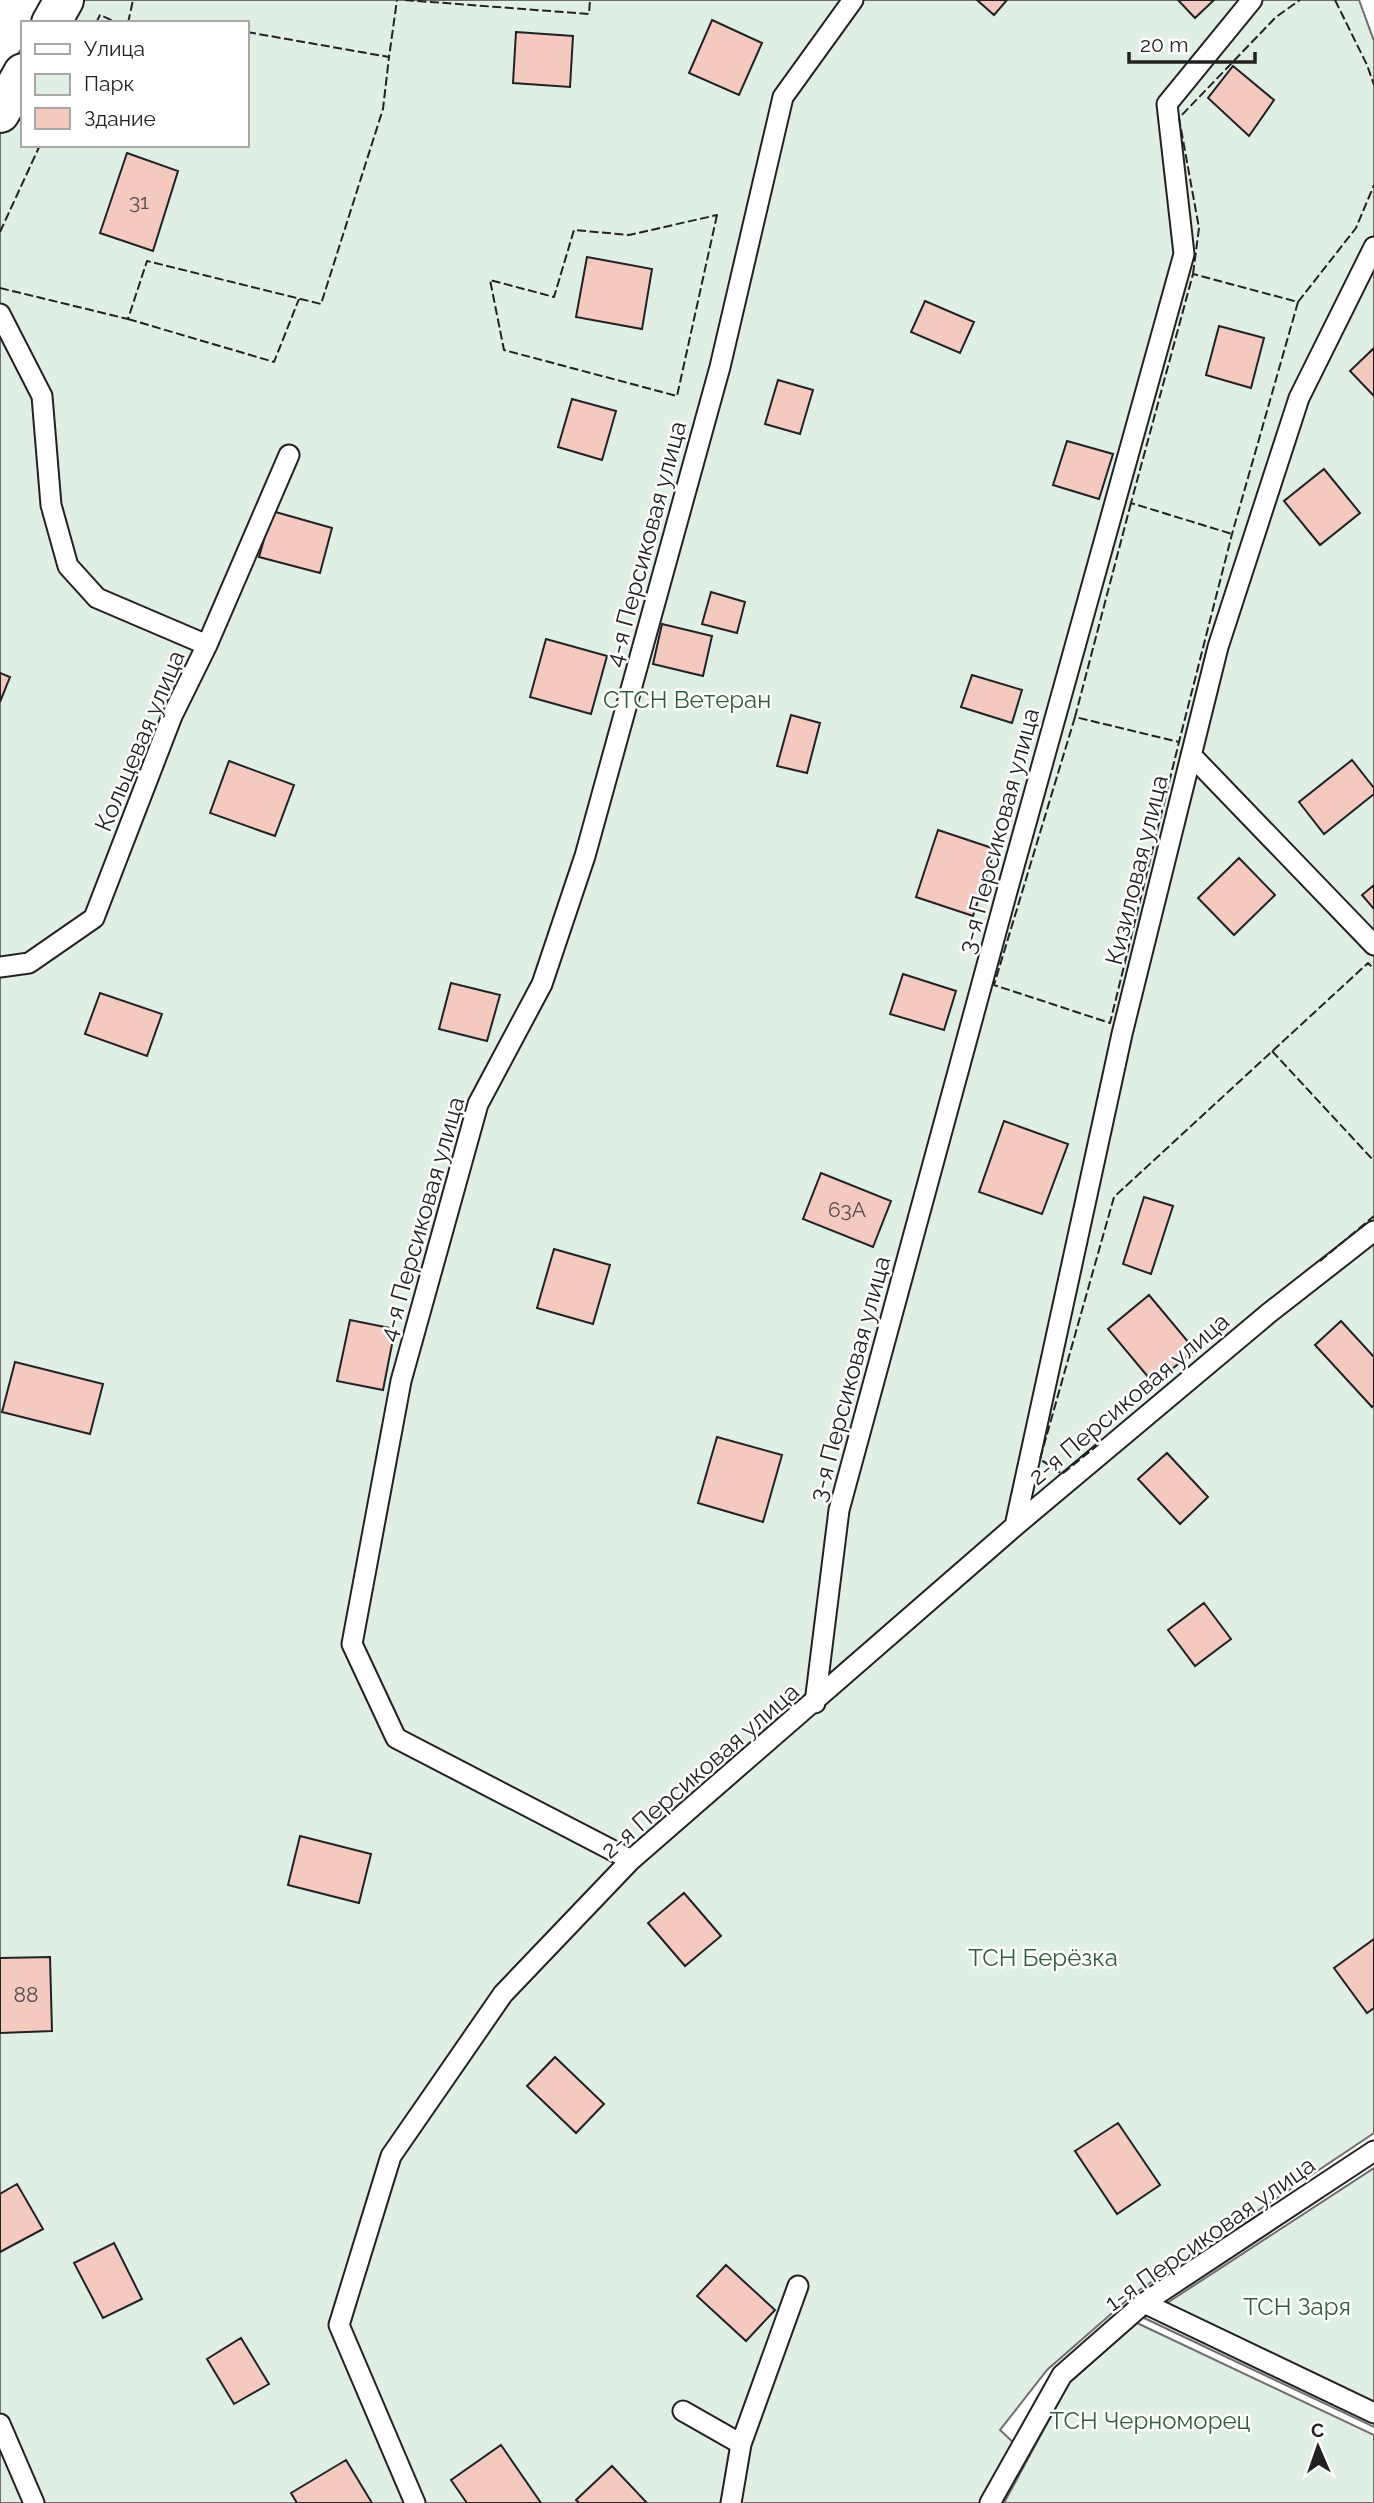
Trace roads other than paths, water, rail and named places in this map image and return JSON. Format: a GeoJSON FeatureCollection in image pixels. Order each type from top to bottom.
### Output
{"type":"FeatureCollection","features":[{"type":"Feature","properties":{"kind":"main road"},"geometry":{"type":"LineString","coordinates":[[52,21],[64,0]]}},
{"type":"Feature","properties":{"kind":"main road"},"geometry":{"type":"LineString","coordinates":[[0,113],[21,76]]}},
{"type":"Feature","properties":{"kind":"lane","name":"4-я Персиковая улица"},"geometry":{"type":"LineString","coordinates":[[631,1860],[396,1738],[352,1644],[401,1381],[474,1117],[478,1104],[542,984],[585,856],[720,367],[783,97],[853,0]]}},
{"type":"Feature","properties":{"kind":"lane","name":"3-я Персиковая улица"},"geometry":{"type":"LineString","coordinates":[[815,1703],[839,1510],[1184,254],[1167,104],[1252,0]]}},
{"type":"Feature","properties":{"kind":"lane","name":"Кизиловая улица"},"geometry":{"type":"LineString","coordinates":[[1015,1527],[1122,1034],[1218,647],[1299,398],[1374,247]]}},
{"type":"Feature","properties":{"kind":"lane","name":"Кольцевая улица"},"geometry":{"type":"LineString","coordinates":[[0,314],[42,396],[51,505],[68,566],[97,598],[207,645],[172,716],[94,918],[29,963],[0,967]]}},
{"type":"Feature","properties":{"kind":"lane"},"geometry":{"type":"LineString","coordinates":[[207,645],[289,455]]}},
{"type":"Feature","properties":{"kind":"lane"},"geometry":{"type":"LineString","coordinates":[[1191,755],[1374,945]]}},
{"type":"Feature","properties":{"kind":"lane","name":"2-я Персиковая улица"},"geometry":{"type":"LineString","coordinates":[[415,2503],[339,2325],[391,2156],[503,1994],[631,1860],[1015,1527],[1258,1322],[1374,1231]]}},
{"type":"Feature","properties":{"kind":"lane","name":"1-я Персиковая улица"},"geometry":{"type":"LineString","coordinates":[[990,2503],[1062,2375],[1144,2303],[1374,2151]]}},
{"type":"Feature","properties":{"kind":"lane"},"geometry":{"type":"LineString","coordinates":[[731,2503],[741,2445],[798,2286]]}},
{"type":"Feature","properties":{"kind":"lane"},"geometry":{"type":"LineString","coordinates":[[1144,2303],[1374,2413]]}},
{"type":"Feature","properties":{"kind":"lane"},"geometry":{"type":"LineString","coordinates":[[683,2411],[741,2445]]}},
{"type":"Feature","properties":{"kind":"lane"},"geometry":{"type":"LineString","coordinates":[[0,2424],[34,2503]]}},
{"type":"Feature","properties":{"kind":"park label","name":"СТСН Ветеран"},"geometry":{"type":"Point","coordinates":[687,700]}},
{"type":"Feature","properties":{"kind":"park label","name":"ТСН Берёзка"},"geometry":{"type":"Point","coordinates":[1043,1958]}},
{"type":"Feature","properties":{"kind":"park label","name":"ТСН Заря"},"geometry":{"type":"Point","coordinates":[1297,2307]}},
{"type":"Feature","properties":{"kind":"park label","name":"ТСН Черноморец"},"geometry":{"type":"Point","coordinates":[1150,2421]}}]}
